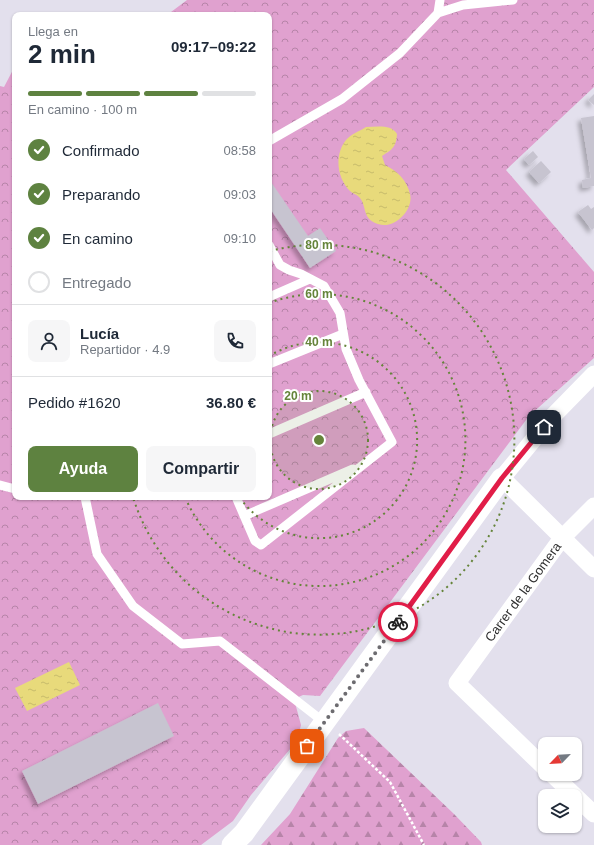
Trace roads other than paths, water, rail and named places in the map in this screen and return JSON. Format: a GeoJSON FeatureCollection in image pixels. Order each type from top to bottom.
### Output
{"type":"FeatureCollection","features":[{"type":"Feature","properties":{"kind":"street"},"geometry":{"type":"LineString","coordinates":[[232,845],[244,833],[331,727],[502,478],[552,417],[594,374]]}},
{"type":"Feature","properties":{"kind":"street"},"geometry":{"type":"LineString","coordinates":[[502,478],[594,569]]}},
{"type":"Feature","properties":{"kind":"street","name":"Carrer de la Gomera"},"geometry":{"type":"LineString","coordinates":[[538,761],[457,683],[562,538],[594,506]]}},
{"type":"Feature","properties":{"kind":"street"},"geometry":{"type":"LineString","coordinates":[[559,781],[568,789]]}},
{"type":"Feature","properties":{"kind":"street"},"geometry":{"type":"LineString","coordinates":[[582,803],[594,814]]}},
{"type":"Feature","properties":{"kind":"lane"},"geometry":{"type":"LineString","coordinates":[[438,13],[440,0]]}},
{"type":"Feature","properties":{"kind":"lane"},"geometry":{"type":"LineString","coordinates":[[272,139],[342,99],[400,53],[438,13],[463,6],[514,0]]}},
{"type":"Feature","properties":{"kind":"lane"},"geometry":{"type":"LineString","coordinates":[[237,500],[255,541],[261,545],[392,442],[346,349],[340,314],[324,286],[280,265],[272,250]]}},
{"type":"Feature","properties":{"kind":"lane"},"geometry":{"type":"LineString","coordinates":[[272,295],[310,279]]}},
{"type":"Feature","properties":{"kind":"lane"},"geometry":{"type":"LineString","coordinates":[[272,363],[343,334]]}},
{"type":"Feature","properties":{"kind":"lane"},"geometry":{"type":"LineString","coordinates":[[272,433],[366,392]]}},
{"type":"Feature","properties":{"kind":"lane"},"geometry":{"type":"LineString","coordinates":[[244,516],[365,464]]}},
{"type":"Feature","properties":{"kind":"lane"},"geometry":{"type":"LineString","coordinates":[[0,485],[12,488]]}},
{"type":"Feature","properties":{"kind":"lane"},"geometry":{"type":"LineString","coordinates":[[86,500],[97,554],[133,606],[182,644],[220,641],[331,727]]}},
{"type":"Feature","properties":{"kind":"water"},"geometry":{"type":"Polygon","coordinates":[[[366,127],[387,127],[397,134],[396,142],[393,147],[382,156],[385,165],[394,170],[407,184],[410,200],[409,206],[402,217],[390,224],[378,224],[369,219],[362,201],[346,186],[340,173],[339,159],[342,146],[350,136],[366,127]]]}},
{"type":"Feature","properties":{"kind":"water"},"geometry":{"type":"Polygon","coordinates":[[[69,662],[80,685],[27,711],[15,688],[69,662]]]}}]}
